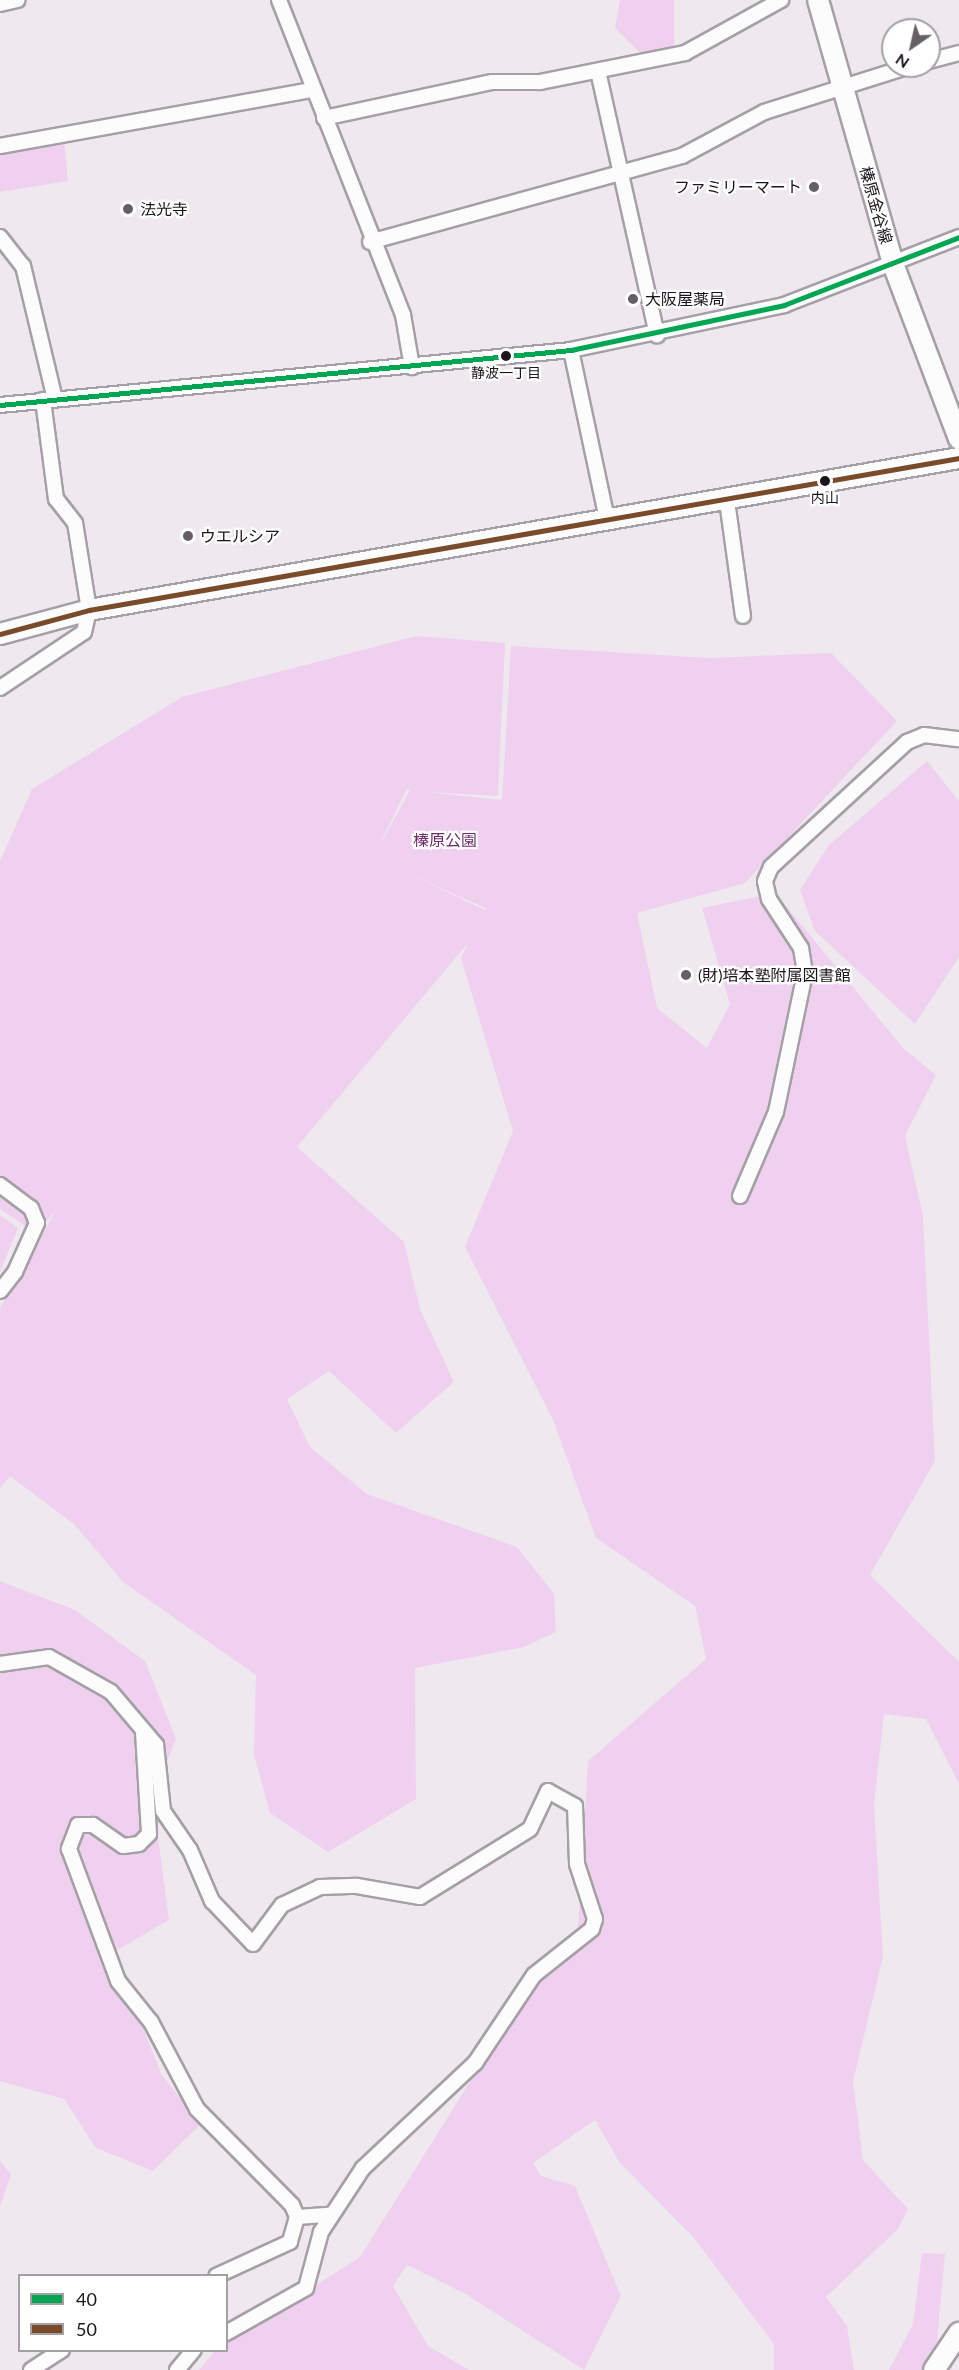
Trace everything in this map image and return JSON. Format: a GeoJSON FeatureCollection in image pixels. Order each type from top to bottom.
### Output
{"type":"FeatureCollection","features":[{"type":"Feature","properties":{"kind":"street"},"geometry":{"type":"LineString","coordinates":[[0,4],[18,0]]}},
{"type":"Feature","properties":{"kind":"street"},"geometry":{"type":"LineString","coordinates":[[279,0],[370,242],[403,315],[412,367]]}},
{"type":"Feature","properties":{"kind":"street"},"geometry":{"type":"LineString","coordinates":[[324,118],[492,82],[540,82],[685,53],[781,0]]}},
{"type":"Feature","properties":{"kind":"street","name":"榛原金谷線"},"geometry":{"type":"LineString","coordinates":[[818,0],[893,264],[959,439]]}},
{"type":"Feature","properties":{"kind":"street"},"geometry":{"type":"LineString","coordinates":[[941,58],[959,53]]}},
{"type":"Feature","properties":{"kind":"street"},"geometry":{"type":"LineString","coordinates":[[598,71],[657,335]]}},
{"type":"Feature","properties":{"kind":"street"},"geometry":{"type":"LineString","coordinates":[[370,242],[682,156],[764,112],[841,84],[881,74]]}},
{"type":"Feature","properties":{"kind":"street"},"geometry":{"type":"LineString","coordinates":[[0,146],[312,90]]}},
{"type":"Feature","properties":{"kind":"street"},"geometry":{"type":"LineString","coordinates":[[0,237],[23,266],[49,400],[56,499],[75,523],[89,610],[84,632],[0,688]]}},
{"type":"Feature","properties":{"kind":"street"},"geometry":{"type":"LineString","coordinates":[[0,405],[412,367],[571,350],[657,335],[784,305],[959,237]]}},
{"type":"Feature","properties":{"kind":"street"},"geometry":{"type":"LineString","coordinates":[[571,350],[607,520]]}},
{"type":"Feature","properties":{"kind":"street"},"geometry":{"type":"LineString","coordinates":[[0,634],[89,610],[727,501],[959,458]]}},
{"type":"Feature","properties":{"kind":"street"},"geometry":{"type":"LineString","coordinates":[[727,501],[744,616]]}},
{"type":"Feature","properties":{"kind":"street"},"geometry":{"type":"LineString","coordinates":[[740,1196],[776,1112],[805,973],[801,948],[769,899],[765,881],[771,867],[907,742],[924,735],[959,739]]}},
{"type":"Feature","properties":{"kind":"street"},"geometry":{"type":"LineString","coordinates":[[0,1185],[31,1208],[37,1223],[15,1272],[0,1291]]}},
{"type":"Feature","properties":{"kind":"street"},"geometry":{"type":"LineString","coordinates":[[0,1664],[49,1657],[111,1692],[156,1745],[163,1811],[190,1850],[212,1901],[253,1944],[282,1905],[320,1887],[357,1886],[420,1897],[530,1829],[548,1791],[575,1806],[577,1864],[595,1919],[592,1929],[534,1975],[475,2063],[363,2168],[329,2215],[306,2288],[263,2317],[228,2332]]}},
{"type":"Feature","properties":{"kind":"street"},"geometry":{"type":"LineString","coordinates":[[143,1732],[149,1834],[139,1844],[123,1846],[93,1825],[78,1825],[69,1849],[118,1980],[151,2022],[197,2109],[292,2205],[297,2217],[290,2242],[220,2274]]}},
{"type":"Feature","properties":{"kind":"street"},"geometry":{"type":"LineString","coordinates":[[297,2217],[329,2215]]}},
{"type":"Feature","properties":{"kind":"street"},"geometry":{"type":"LineString","coordinates":[[934,2370],[959,2333]]}},
{"type":"Feature","properties":{"kind":"street"},"geometry":{"type":"LineString","coordinates":[[31,2370],[59,2352]]}},
{"type":"Feature","properties":{"kind":"street"},"geometry":{"type":"LineString","coordinates":[[177,2370],[192,2352]]}},
{"type":"Feature","properties":{"kind":"green space"},"geometry":{"type":"Polygon","coordinates":[[[620,0],[674,0],[674,48],[643,56],[615,28],[620,0]]]}},
{"type":"Feature","properties":{"kind":"green space"},"geometry":{"type":"Polygon","coordinates":[[[64,139],[68,181],[0,192],[0,147],[64,139]]]}},
{"type":"Feature","properties":{"kind":"green space","name":"榛原公園"},"geometry":{"type":"Polygon","coordinates":[[[416,636],[505,643],[498,796],[427,792],[502,800],[511,646],[709,658],[831,653],[897,721],[745,883],[637,913],[657,1008],[707,1048],[730,1004],[702,908],[775,893],[905,1050],[936,1075],[905,1136],[923,1216],[935,1461],[870,1575],[959,1662],[959,1784],[926,1719],[884,1714],[874,1805],[883,1957],[853,2081],[863,2160],[908,2209],[898,2229],[826,2297],[847,2326],[854,2370],[774,2370],[774,2344],[694,2238],[620,2163],[595,2120],[533,2163],[541,2176],[575,2186],[621,2296],[584,2370],[467,2295],[407,2265],[393,2286],[428,2346],[469,2370],[199,2370],[214,2352],[228,2352],[228,2341],[360,2257],[490,2050],[578,1928],[588,1761],[706,1659],[695,1606],[596,1538],[553,1420],[465,1247],[513,1131],[461,958],[468,943],[297,1147],[404,1242],[420,1309],[454,1382],[396,1433],[329,1371],[287,1399],[310,1447],[367,1494],[517,1547],[554,1594],[556,1632],[524,1647],[415,1668],[416,1799],[328,1852],[270,1813],[254,1755],[256,1675],[123,1582],[75,1525],[10,1476],[0,1488],[0,1308],[56,1210],[36,1233],[0,1209],[0,861],[32,789],[182,697],[416,636]],[[406,790],[381,843],[410,790],[406,790]],[[407,873],[485,910],[485,908],[407,873]]]}},
{"type":"Feature","properties":{"kind":"green space"},"geometry":{"type":"Polygon","coordinates":[[[927,761],[959,801],[959,957],[915,1024],[815,931],[800,890],[828,846],[927,761]]]}},
{"type":"Feature","properties":{"kind":"green space"},"geometry":{"type":"Polygon","coordinates":[[[0,1215],[18,1228],[0,1272],[0,1215]]]}},
{"type":"Feature","properties":{"kind":"green space"},"geometry":{"type":"Polygon","coordinates":[[[0,1581],[75,1610],[145,1661],[176,1739],[153,1798],[169,1920],[114,1952],[161,2074],[201,2124],[153,2171],[96,2148],[64,2099],[0,2081],[0,1581]]]}},
{"type":"Feature","properties":{"kind":"green space"},"geometry":{"type":"Polygon","coordinates":[[[0,2161],[11,2175],[0,2206],[0,2161]]]}},
{"type":"Feature","properties":{"kind":"green space"},"geometry":{"type":"Polygon","coordinates":[[[922,2253],[945,2254],[935,2363],[925,2370],[889,2370],[913,2324],[922,2253]]]}},
{"type":"Feature","properties":{"kind":"transit line","name":"40"},"geometry":{"type":"LineString","coordinates":[[0,405],[571,350],[784,305],[959,237]]}},
{"type":"Feature","properties":{"kind":"transit line","name":"50"},"geometry":{"type":"LineString","coordinates":[[0,634],[89,610],[959,458]]}},
{"type":"Feature","properties":{"kind":"place","name":"ファミリーマート"},"geometry":{"type":"Point","coordinates":[814,187]}},
{"type":"Feature","properties":{"kind":"place","name":"法光寺"},"geometry":{"type":"Point","coordinates":[128,209]}},
{"type":"Feature","properties":{"kind":"place","name":"大阪屋薬局"},"geometry":{"type":"Point","coordinates":[633,299]}},
{"type":"Feature","properties":{"kind":"place","name":"静波一丁目"},"geometry":{"type":"Point","coordinates":[506,356]}},
{"type":"Feature","properties":{"kind":"place","name":"内山"},"geometry":{"type":"Point","coordinates":[825,481]}},
{"type":"Feature","properties":{"kind":"place","name":"ウエルシア"},"geometry":{"type":"Point","coordinates":[188,536]}},
{"type":"Feature","properties":{"kind":"place","name":"(財)培本塾附属図書館"},"geometry":{"type":"Point","coordinates":[686,975]}}]}
